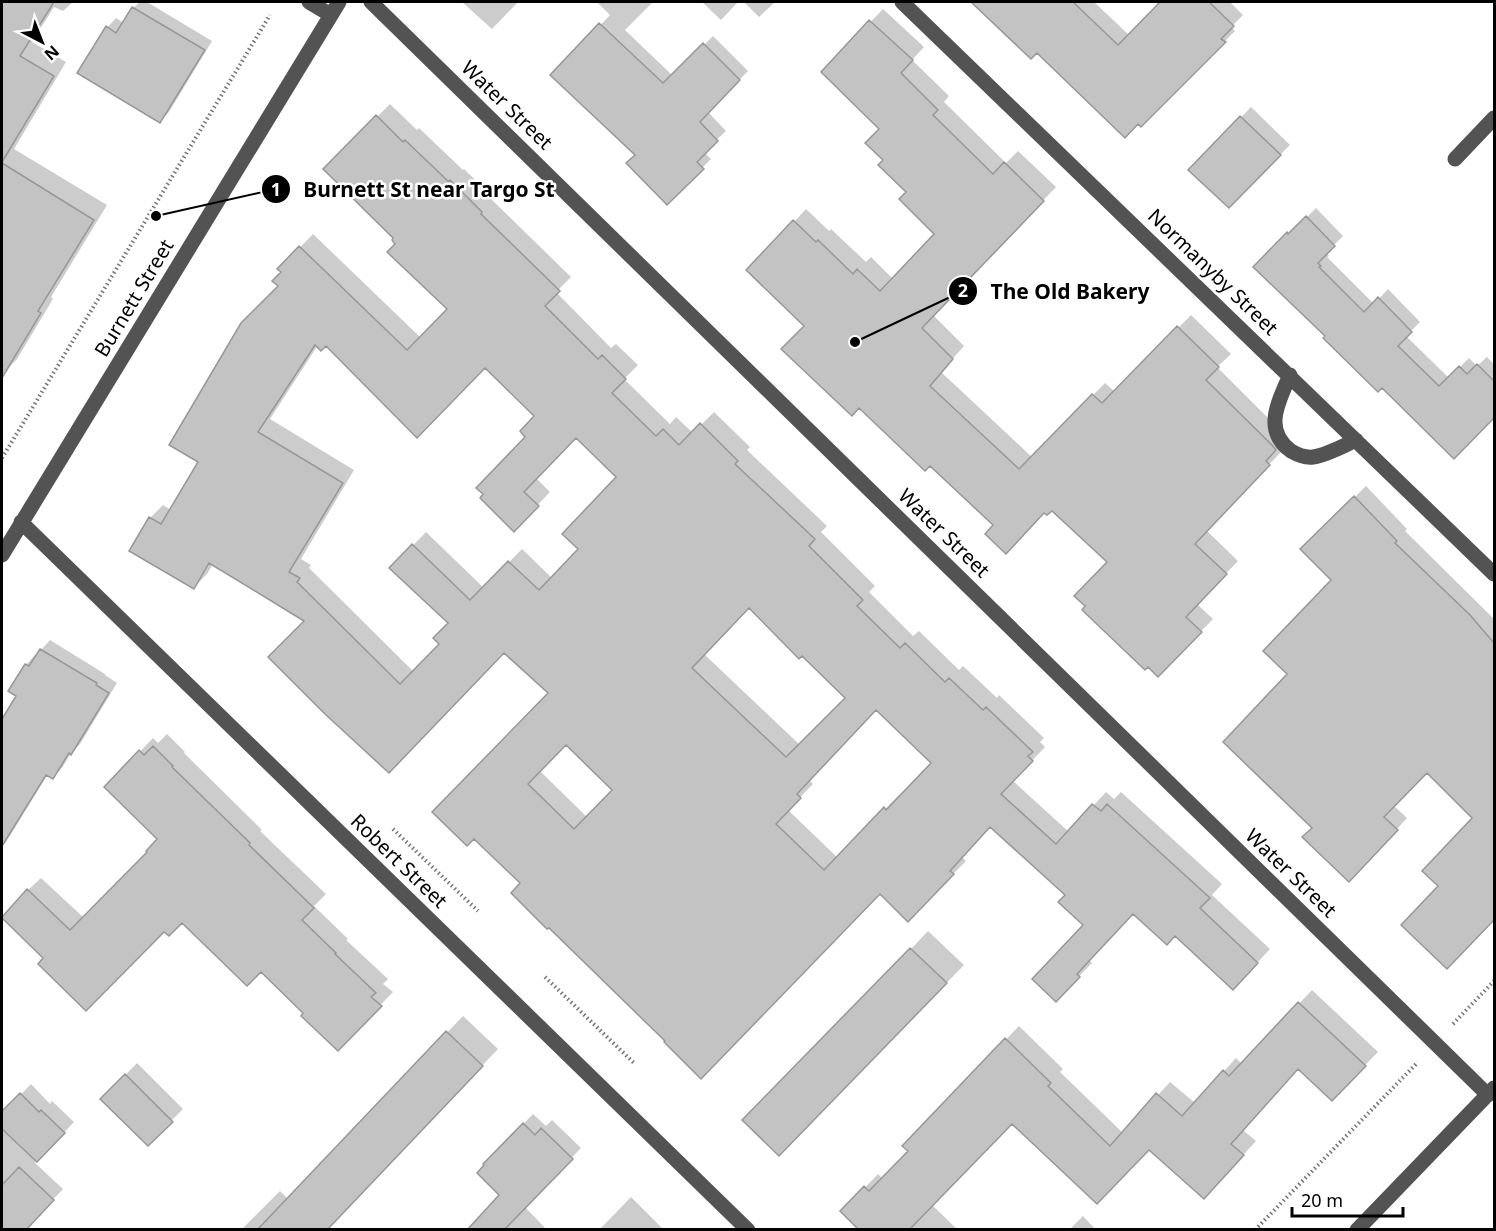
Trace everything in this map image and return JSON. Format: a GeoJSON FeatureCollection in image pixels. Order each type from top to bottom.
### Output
{"type":"FeatureCollection","features":[{"type":"Feature","properties":{"kind":"street"},"geometry":{"type":"LineString","coordinates":[[309,2],[335,8]]}},
{"type":"Feature","properties":{"kind":"street","name":"Water Street"},"geometry":{"type":"LineString","coordinates":[[371,2],[1435,1043],[1491,1092]]}},
{"type":"Feature","properties":{"kind":"street","name":"Normanyby Street"},"geometry":{"type":"LineString","coordinates":[[902,2],[1494,573]]}},
{"type":"Feature","properties":{"kind":"street","name":"Burnett Street"},"geometry":{"type":"LineString","coordinates":[[2,555],[335,8]]}},
{"type":"Feature","properties":{"kind":"street"},"geometry":{"type":"LineString","coordinates":[[1455,159],[1494,118]]}},
{"type":"Feature","properties":{"kind":"street"},"geometry":{"type":"LineString","coordinates":[[1290,375],[1274,418],[1279,440],[1287,448],[1304,457],[1314,457],[1356,440]]}},
{"type":"Feature","properties":{"kind":"street","name":"Robert Street"},"geometry":{"type":"LineString","coordinates":[[21,522],[748,1230]]}},
{"type":"Feature","properties":{"kind":"street"},"geometry":{"type":"LineString","coordinates":[[1357,1230],[1491,1092]]}},
{"type":"Feature","properties":{"kind":"path"},"geometry":{"type":"LineString","coordinates":[[2,458],[270,15]]}},
{"type":"Feature","properties":{"kind":"path"},"geometry":{"type":"LineString","coordinates":[[393,829],[478,911]]}},
{"type":"Feature","properties":{"kind":"path"},"geometry":{"type":"LineString","coordinates":[[544,977],[634,1064]]}},
{"type":"Feature","properties":{"kind":"path"},"geometry":{"type":"LineString","coordinates":[[1255,1230],[1494,981]]}},
{"type":"Feature","properties":{"kind":"building"},"geometry":{"type":"Polygon","coordinates":[[[2,2],[54,2],[20,56],[54,76],[2,162],[2,2]]]}},
{"type":"Feature","properties":{"kind":"building"},"geometry":{"type":"Polygon","coordinates":[[[971,2],[1073,2],[1118,45],[1160,2],[1209,2],[1234,26],[1221,39],[1226,42],[1141,127],[1138,124],[1125,138],[1037,53],[1031,59],[971,2]]]}},
{"type":"Feature","properties":{"kind":"building"},"geometry":{"type":"Polygon","coordinates":[[[132,7],[205,50],[160,123],[77,73],[106,26],[116,33],[132,7]]]}},
{"type":"Feature","properties":{"kind":"building"},"geometry":{"type":"Polygon","coordinates":[[[869,20],[913,60],[901,73],[938,110],[933,115],[993,174],[1004,162],[1044,201],[922,328],[953,359],[930,386],[1019,469],[1092,394],[1102,403],[1177,326],[1219,367],[1206,380],[1276,450],[1266,461],[1270,465],[1195,544],[1227,574],[1186,617],[1202,632],[1158,677],[1148,667],[1145,670],[1082,610],[1085,606],[1074,596],[1107,562],[1052,511],[1047,515],[1044,513],[1006,554],[985,534],[993,525],[930,466],[925,471],[859,408],[852,416],[781,349],[804,326],[746,270],[793,220],[816,242],[818,240],[853,274],[857,269],[880,291],[934,234],[899,199],[906,192],[878,165],[883,160],[865,143],[879,129],[821,72],[869,20]]]}},
{"type":"Feature","properties":{"kind":"building"},"geometry":{"type":"Polygon","coordinates":[[[599,23],[663,83],[703,43],[740,80],[700,122],[718,141],[697,162],[704,169],[667,205],[626,163],[635,155],[550,75],[599,23]]]}},
{"type":"Feature","properties":{"kind":"building"},"geometry":{"type":"Polygon","coordinates":[[[376,115],[403,142],[405,140],[449,182],[450,180],[482,212],[481,214],[560,291],[545,306],[598,359],[602,355],[626,379],[612,393],[656,436],[663,429],[679,445],[700,423],[738,461],[735,464],[815,539],[809,546],[863,600],[857,606],[900,648],[905,643],[945,682],[949,678],[983,710],[986,707],[1033,752],[1028,756],[1033,761],[1001,794],[1056,844],[1092,804],[1101,811],[1107,804],[1210,898],[1200,908],[1258,963],[1233,990],[1175,936],[1167,945],[1133,914],[1077,974],[1080,977],[1056,1002],[1032,979],[1083,925],[1058,902],[1065,895],[990,827],[950,871],[954,874],[908,922],[880,894],[701,1079],[665,1041],[511,893],[520,883],[474,839],[467,846],[432,812],[548,693],[504,653],[389,773],[268,657],[304,621],[209,563],[194,589],[129,551],[149,517],[161,524],[198,462],[169,445],[241,323],[278,286],[272,281],[281,272],[277,269],[299,246],[407,350],[447,309],[387,252],[395,244],[393,238],[323,169],[376,115]],[[315,345],[258,432],[343,483],[289,572],[300,578],[297,582],[400,684],[439,644],[433,638],[448,623],[389,568],[412,544],[470,600],[508,561],[539,590],[578,549],[562,534],[616,477],[576,438],[524,492],[539,506],[514,532],[480,498],[483,494],[476,488],[525,437],[520,431],[534,416],[485,368],[417,438],[326,346],[321,351],[315,345]],[[749,608],[692,668],[786,757],[845,698],[802,656],[799,659],[749,608]],[[876,710],[797,794],[801,798],[776,824],[824,870],[884,807],[886,810],[931,763],[876,710]],[[566,745],[528,784],[574,829],[612,790],[566,745]]]}},
{"type":"Feature","properties":{"kind":"building"},"geometry":{"type":"Polygon","coordinates":[[[1240,116],[1281,155],[1229,208],[1188,170],[1240,116]]]}},
{"type":"Feature","properties":{"kind":"building"},"geometry":{"type":"Polygon","coordinates":[[[2,163],[94,220],[38,311],[41,313],[2,378],[2,163]]]}},
{"type":"Feature","properties":{"kind":"building"},"geometry":{"type":"Polygon","coordinates":[[[1306,216],[1335,246],[1318,263],[1321,266],[1319,267],[1364,312],[1378,297],[1412,332],[1398,346],[1439,386],[1459,366],[1467,374],[1477,364],[1494,381],[1494,418],[1454,459],[1382,388],[1378,392],[1323,338],[1325,336],[1253,267],[1306,216]]]}},
{"type":"Feature","properties":{"kind":"building"},"geometry":{"type":"Polygon","coordinates":[[[1354,496],[1397,541],[1395,543],[1470,615],[1494,643],[1494,920],[1447,969],[1401,925],[1438,886],[1422,871],[1472,818],[1427,773],[1384,817],[1398,830],[1349,882],[1302,837],[1312,828],[1223,742],[1287,674],[1263,651],[1331,580],[1300,549],[1354,496]]]}},
{"type":"Feature","properties":{"kind":"building"},"geometry":{"type":"Polygon","coordinates":[[[40,649],[97,683],[96,685],[109,693],[71,755],[69,753],[53,779],[46,775],[2,846],[2,719],[16,696],[8,691],[25,664],[29,666],[40,649]]]}},
{"type":"Feature","properties":{"kind":"building"},"geometry":{"type":"Polygon","coordinates":[[[153,746],[314,908],[302,920],[376,993],[371,997],[382,1006],[338,1051],[301,1016],[303,1013],[261,972],[247,986],[182,923],[169,936],[164,932],[86,1011],[38,964],[43,958],[2,918],[27,889],[70,930],[147,852],[157,839],[104,787],[139,750],[144,755],[153,746]]]}},
{"type":"Feature","properties":{"kind":"building"},"geometry":{"type":"Polygon","coordinates":[[[910,948],[947,983],[779,1156],[742,1120],[910,948]]]}},
{"type":"Feature","properties":{"kind":"building"},"geometry":{"type":"Polygon","coordinates":[[[1298,1002],[1366,1066],[1332,1101],[1298,1069],[1231,1144],[1244,1155],[1204,1199],[1149,1150],[1097,1204],[1012,1124],[909,1230],[859,1230],[840,1211],[864,1186],[869,1191],[908,1151],[902,1146],[1005,1038],[1051,1083],[1048,1086],[1110,1146],[1156,1093],[1182,1116],[1223,1070],[1229,1076],[1298,1002]]]}},
{"type":"Feature","properties":{"kind":"building"},"geometry":{"type":"Polygon","coordinates":[[[446,1031],[483,1066],[327,1230],[257,1230],[446,1031]]]}},
{"type":"Feature","properties":{"kind":"building"},"geometry":{"type":"Polygon","coordinates":[[[125,1074],[173,1122],[148,1146],[100,1099],[125,1074]]]}},
{"type":"Feature","properties":{"kind":"building"},"geometry":{"type":"Polygon","coordinates":[[[20,1093],[65,1133],[37,1162],[2,1129],[2,1111],[20,1093]]]}},
{"type":"Feature","properties":{"kind":"building"},"geometry":{"type":"Polygon","coordinates":[[[523,1123],[535,1135],[541,1128],[573,1159],[504,1230],[467,1230],[499,1195],[477,1173],[523,1123]]]}},
{"type":"Feature","properties":{"kind":"building"},"geometry":{"type":"Polygon","coordinates":[[[19,1167],[54,1200],[26,1230],[2,1230],[2,1185],[19,1167]]]}},
{"type":"Feature","properties":{"kind":"place","name":"Burnett St near Targo St"},"geometry":{"type":"Point","coordinates":[156,216]}},
{"type":"Feature","properties":{"kind":"place","name":"The Old Bakery"},"geometry":{"type":"Point","coordinates":[855,342]}}]}
